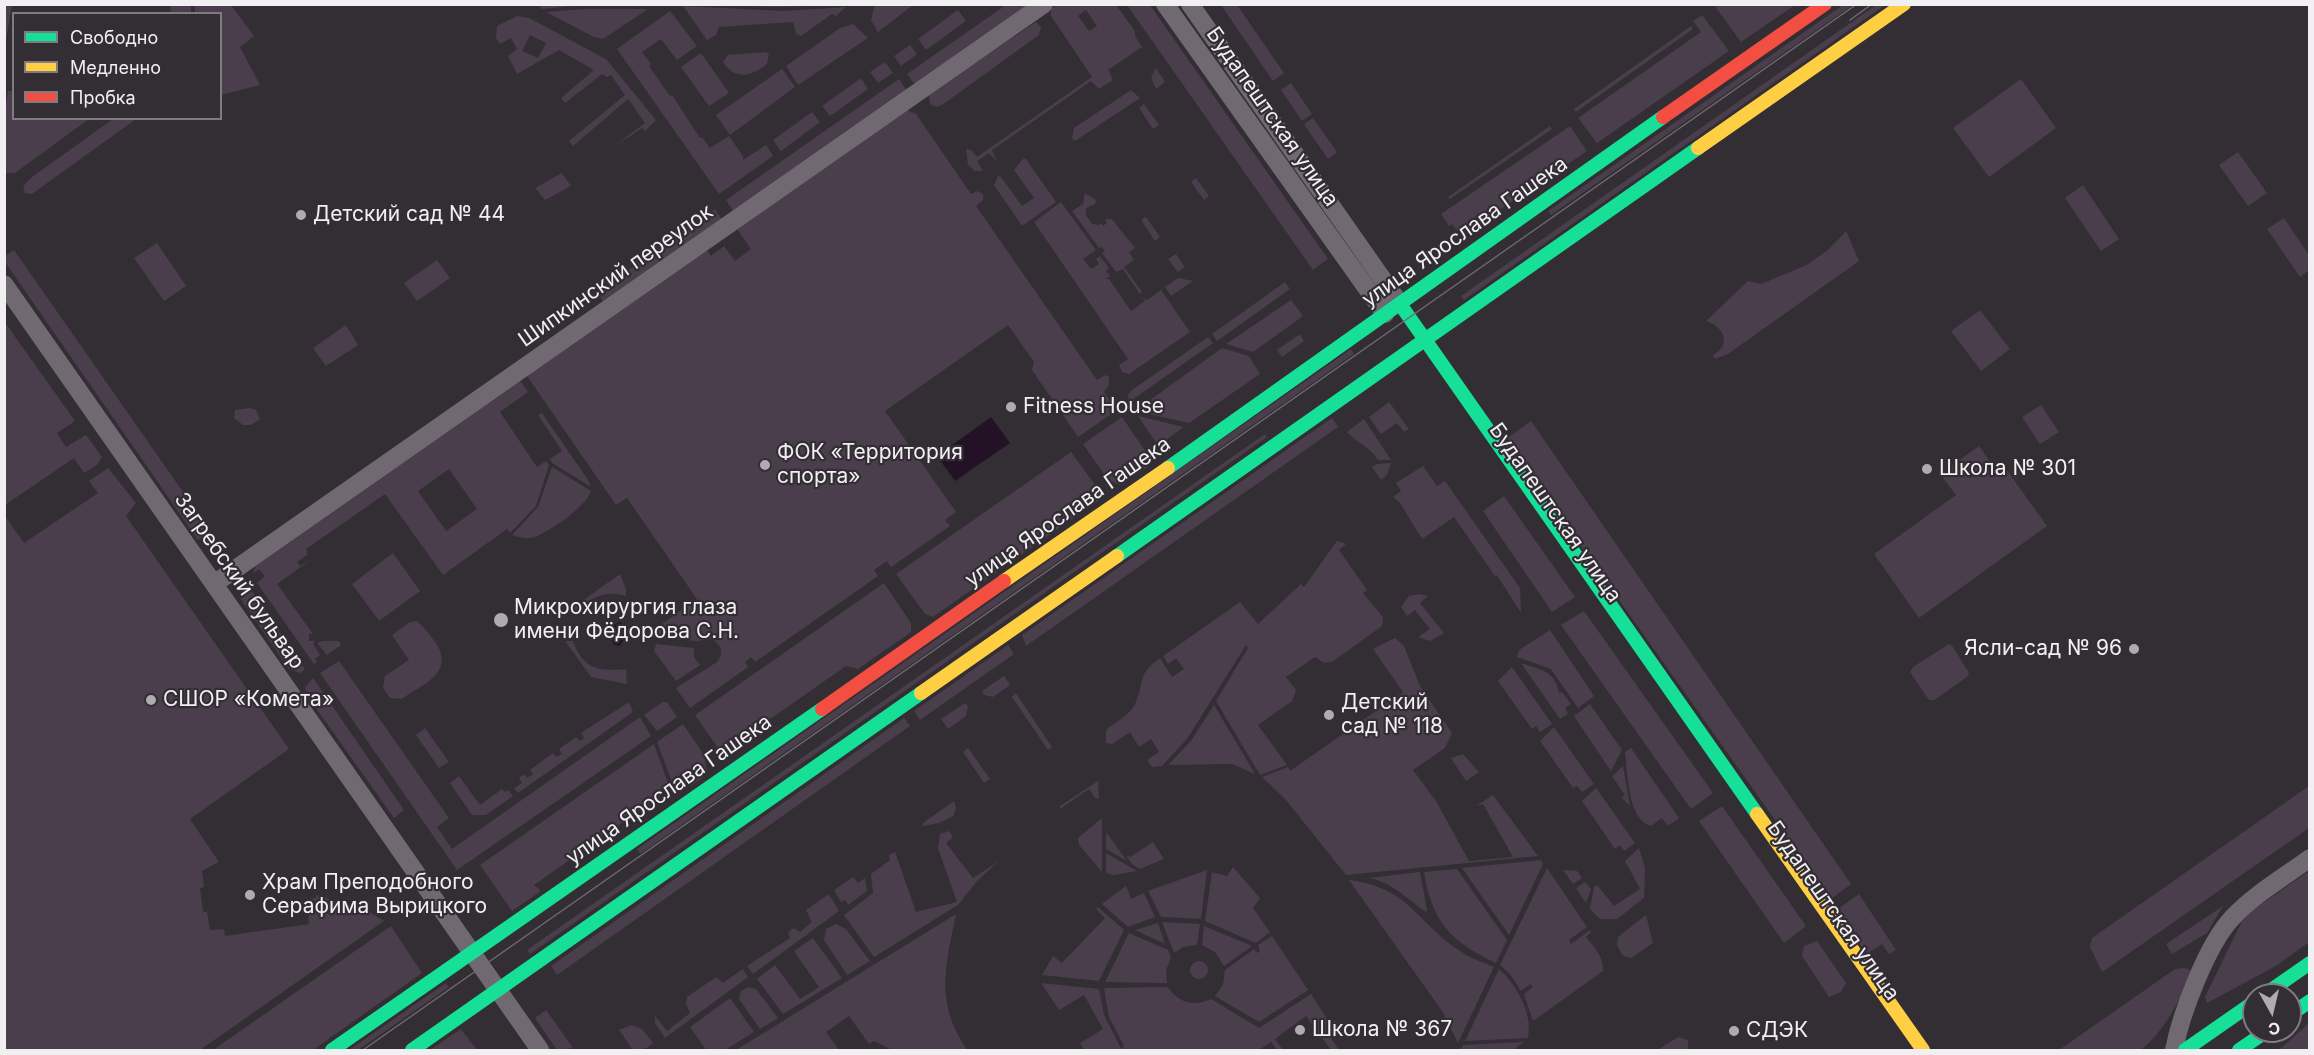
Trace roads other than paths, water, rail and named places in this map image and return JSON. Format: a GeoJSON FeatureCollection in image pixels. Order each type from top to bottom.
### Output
{"type":"FeatureCollection","features":[{"type":"Feature","properties":{"kind":"street","name":"Шипкинский переулок"},"geometry":{"type":"LineString","coordinates":[[214,584],[1044,4]]}},
{"type":"Feature","properties":{"kind":"street","name":"Будапештская улица"},"geometry":{"type":"LineString","coordinates":[[1165,4],[1415,354]]}},
{"type":"Feature","properties":{"kind":"street","name":"Будапештская улица"},"geometry":{"type":"LineString","coordinates":[[1190,4],[1923,1050]]}},
{"type":"Feature","properties":{"kind":"street","name":"улица Ярослава Гашека"},"geometry":{"type":"LineString","coordinates":[[332,1050],[1394,326],[1400,303],[1825,4]]}},
{"type":"Feature","properties":{"kind":"street"},"geometry":{"type":"LineString","coordinates":[[412,1050],[1415,354],[1425,340],[1904,4]]}},
{"type":"Feature","properties":{"kind":"street","name":"Загребский бульвар"},"geometry":{"type":"LineString","coordinates":[[4,284],[540,1050]]}},
{"type":"Feature","properties":{"kind":"street"},"geometry":{"type":"LineString","coordinates":[[2174,1050],[2178,1027],[2212,949],[2230,919],[2247,903],[2310,858]]}},
{"type":"Feature","properties":{"kind":"street"},"geometry":{"type":"LineString","coordinates":[[2281,983],[2310,963]]}},
{"type":"Feature","properties":{"kind":"street"},"geometry":{"type":"LineString","coordinates":[[2185,1050],[2242,1010]]}},
{"type":"Feature","properties":{"kind":"tram line"},"geometry":{"type":"LineString","coordinates":[[363,1050],[1857,4]]}},
{"type":"Feature","properties":{"kind":"tram line"},"geometry":{"type":"LineString","coordinates":[[1850,20],[1872,4]]}},
{"type":"Feature","properties":{"kind":"place","name":"Детский сад № 44"},"geometry":{"type":"Point","coordinates":[301,215]}},
{"type":"Feature","properties":{"kind":"place","name":"Fitness House"},"geometry":{"type":"Point","coordinates":[1011,407]}},
{"type":"Feature","properties":{"kind":"place","name":"ФОК «Территория спорта»"},"geometry":{"type":"Point","coordinates":[765,465]}},
{"type":"Feature","properties":{"kind":"place","name":"Школа № 301"},"geometry":{"type":"Point","coordinates":[1927,469]}},
{"type":"Feature","properties":{"kind":"place","name":"Микрохирургия глаза имени Фёдорова С.Н."},"geometry":{"type":"Point","coordinates":[501,620]}},
{"type":"Feature","properties":{"kind":"place","name":"Ясли-сад № 96"},"geometry":{"type":"Point","coordinates":[2134,649]}},
{"type":"Feature","properties":{"kind":"place","name":"СШОР «Комета»"},"geometry":{"type":"Point","coordinates":[151,700]}},
{"type":"Feature","properties":{"kind":"place","name":"Детский сад № 118"},"geometry":{"type":"Point","coordinates":[1329,715]}},
{"type":"Feature","properties":{"kind":"place","name":"Храм Преподобного Серафима Вырицкого"},"geometry":{"type":"Point","coordinates":[250,895]}},
{"type":"Feature","properties":{"kind":"place","name":"Школа № 367"},"geometry":{"type":"Point","coordinates":[1300,1030]}},
{"type":"Feature","properties":{"kind":"place","name":"СДЭК"},"geometry":{"type":"Point","coordinates":[1734,1031]}}]}
